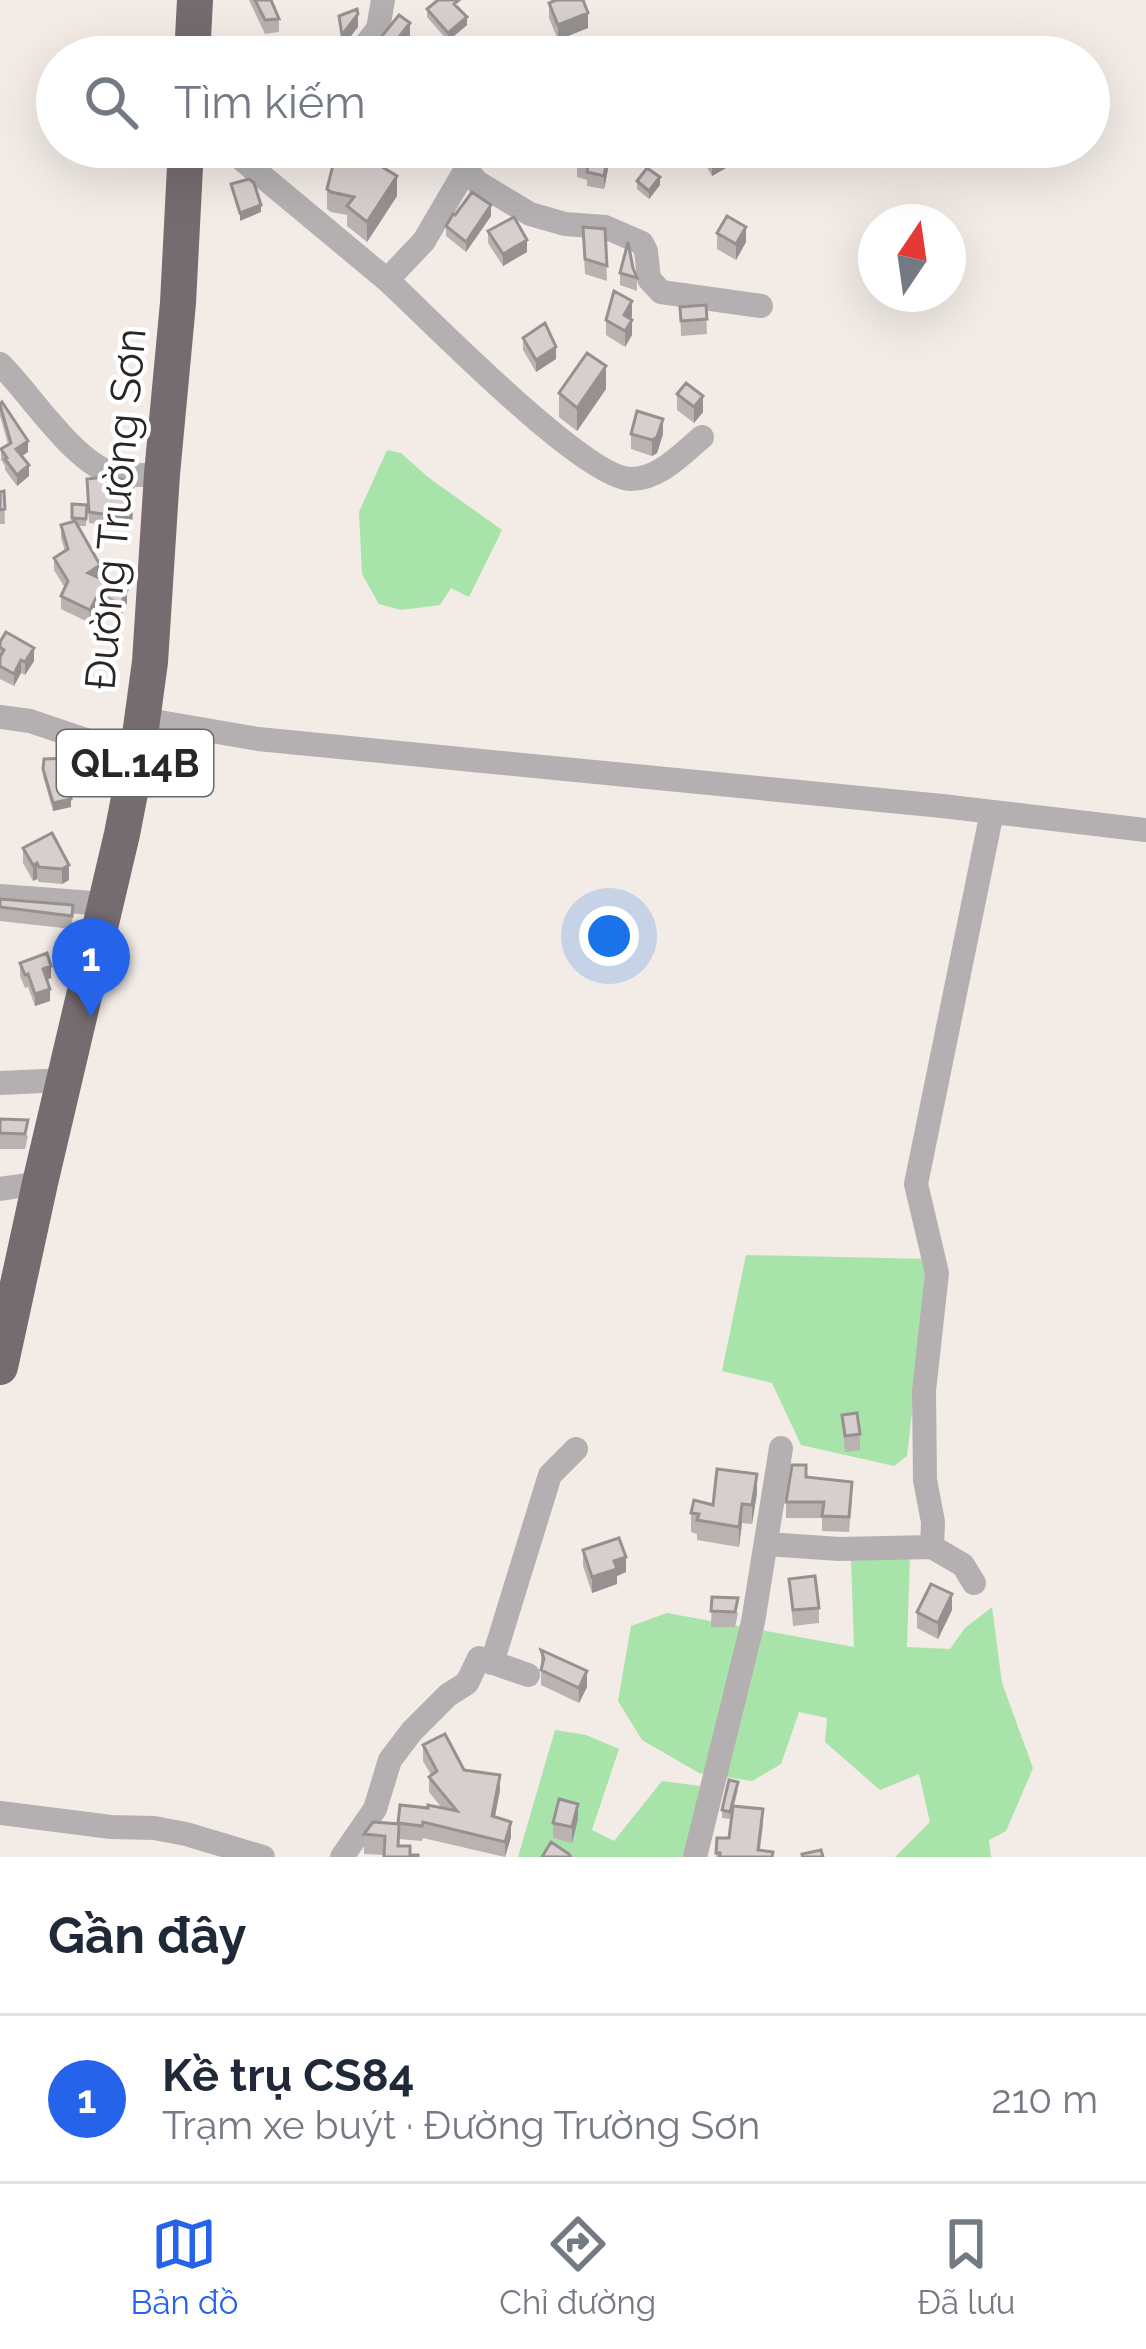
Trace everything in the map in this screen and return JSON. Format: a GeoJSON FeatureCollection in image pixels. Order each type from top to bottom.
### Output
{"type":"FeatureCollection","features":[{"type":"Feature","properties":{"kind":"highway"},"geometry":{"type":"LineString","coordinates":[[193,36],[195,0]]}},
{"type":"Feature","properties":{"kind":"highway","name":"Đường Trường Sơn"},"geometry":{"type":"LineString","coordinates":[[0,1367],[137,757],[150,662],[186,168]]}},
{"type":"Feature","properties":{"kind":"street"},"geometry":{"type":"LineString","coordinates":[[372,36],[382,0]]}},
{"type":"Feature","properties":{"kind":"street"},"geometry":{"type":"LineString","coordinates":[[252,168],[388,280],[540,423],[604,471],[626,479],[649,475],[702,437]]}},
{"type":"Feature","properties":{"kind":"street"},"geometry":{"type":"LineString","coordinates":[[388,280],[424,241],[463,168]]}},
{"type":"Feature","properties":{"kind":"street"},"geometry":{"type":"LineString","coordinates":[[472,168],[477,182],[530,214],[565,224],[605,227],[639,241],[646,251],[649,279],[661,292],[761,306]]}},
{"type":"Feature","properties":{"kind":"street"},"geometry":{"type":"LineString","coordinates":[[0,364],[70,445],[92,461],[113,474],[162,474]]}},
{"type":"Feature","properties":{"kind":"street"},"geometry":{"type":"LineString","coordinates":[[0,403],[28,394]]}},
{"type":"Feature","properties":{"kind":"street"},"geometry":{"type":"LineString","coordinates":[[0,717],[30,721],[137,757]]}},
{"type":"Feature","properties":{"kind":"street"},"geometry":{"type":"LineString","coordinates":[[142,719],[258,739],[1146,830]]}},
{"type":"Feature","properties":{"kind":"street"},"geometry":{"type":"LineString","coordinates":[[932,1547],[923,1391],[937,1273],[916,1184],[992,812]]}},
{"type":"Feature","properties":{"kind":"street"},"geometry":{"type":"LineString","coordinates":[[0,896],[106,904]]}},
{"type":"Feature","properties":{"kind":"street"},"geometry":{"type":"LineString","coordinates":[[0,1083],[64,1079]]}},
{"type":"Feature","properties":{"kind":"street"},"geometry":{"type":"LineString","coordinates":[[0,1189],[40,1184]]}},
{"type":"Feature","properties":{"kind":"street"},"geometry":{"type":"LineString","coordinates":[[695,1857],[753,1622],[781,1448]]}},
{"type":"Feature","properties":{"kind":"street"},"geometry":{"type":"LineString","coordinates":[[492,1663],[550,1475],[576,1449]]}},
{"type":"Feature","properties":{"kind":"street"},"geometry":{"type":"LineString","coordinates":[[767,1544],[839,1549],[932,1547],[963,1565],[974,1583]]}},
{"type":"Feature","properties":{"kind":"street"},"geometry":{"type":"LineString","coordinates":[[342,1857],[375,1809],[390,1760],[448,1695],[467,1684],[479,1658],[528,1675]]}},
{"type":"Feature","properties":{"kind":"street"},"geometry":{"type":"LineString","coordinates":[[0,1814],[154,1828],[263,1857]]}},
{"type":"Feature","properties":{"kind":"green space"},"geometry":{"type":"Polygon","coordinates":[[[387,450],[401,453],[502,530],[469,597],[451,588],[440,605],[401,610],[379,604],[362,574],[359,512],[387,450]]]}},
{"type":"Feature","properties":{"kind":"green space"},"geometry":{"type":"Polygon","coordinates":[[[746,1255],[930,1259],[907,1456],[894,1466],[801,1445],[772,1383],[722,1371],[746,1255]]]}},
{"type":"Feature","properties":{"kind":"green space"},"geometry":{"type":"Polygon","coordinates":[[[910,1555],[907,1647],[950,1649],[965,1628],[992,1607],[1002,1683],[1033,1768],[1006,1831],[989,1840],[991,1857],[895,1857],[930,1822],[919,1774],[880,1790],[825,1742],[827,1718],[799,1712],[781,1764],[752,1781],[699,1773],[642,1740],[618,1701],[631,1626],[667,1613],[854,1647],[851,1559],[910,1555]]]}},
{"type":"Feature","properties":{"kind":"green space"},"geometry":{"type":"Polygon","coordinates":[[[555,1730],[586,1735],[619,1749],[592,1830],[614,1841],[662,1781],[700,1786],[697,1857],[518,1857],[555,1730]]]}},
{"type":"Feature","properties":{"kind":"building"},"geometry":{"type":"Polygon","coordinates":[[[255,0],[271,0],[279,19],[265,20],[255,0]]]}},
{"type":"Feature","properties":{"kind":"building"},"geometry":{"type":"Polygon","coordinates":[[[438,0],[459,0],[454,4],[467,17],[448,33],[427,9],[438,0]]]}},
{"type":"Feature","properties":{"kind":"building"},"geometry":{"type":"Polygon","coordinates":[[[583,0],[588,13],[558,25],[549,3],[583,0]]]}},
{"type":"Feature","properties":{"kind":"building"},"geometry":{"type":"Polygon","coordinates":[[[357,9],[358,14],[342,35],[339,16],[357,9]]]}},
{"type":"Feature","properties":{"kind":"building"},"geometry":{"type":"Polygon","coordinates":[[[399,15],[410,23],[400,36],[382,36],[399,15]]]}},
{"type":"Feature","properties":{"kind":"building"},"geometry":{"type":"Polygon","coordinates":[[[332,168],[384,168],[397,176],[367,222],[347,206],[354,197],[327,189],[332,168]]]}},
{"type":"Feature","properties":{"kind":"building"},"geometry":{"type":"Polygon","coordinates":[[[588,168],[605,168],[604,176],[587,172],[588,168]]]}},
{"type":"Feature","properties":{"kind":"building"},"geometry":{"type":"Polygon","coordinates":[[[647,168],[660,177],[649,191],[637,181],[647,168]]]}},
{"type":"Feature","properties":{"kind":"building"},"geometry":{"type":"Polygon","coordinates":[[[249,179],[261,205],[240,213],[231,184],[249,179]]]}},
{"type":"Feature","properties":{"kind":"building"},"geometry":{"type":"Polygon","coordinates":[[[472,192],[491,205],[466,242],[446,226],[472,192]]]}},
{"type":"Feature","properties":{"kind":"building"},"geometry":{"type":"Polygon","coordinates":[[[727,216],[746,227],[736,244],[717,233],[727,216]]]}},
{"type":"Feature","properties":{"kind":"building"},"geometry":{"type":"Polygon","coordinates":[[[514,217],[527,240],[503,254],[488,231],[514,217]]]}},
{"type":"Feature","properties":{"kind":"building"},"geometry":{"type":"Polygon","coordinates":[[[583,227],[605,229],[607,266],[585,259],[583,227]]]}},
{"type":"Feature","properties":{"kind":"building"},"geometry":{"type":"Polygon","coordinates":[[[628,242],[633,268],[637,278],[620,273],[628,242]]]}},
{"type":"Feature","properties":{"kind":"building"},"geometry":{"type":"Polygon","coordinates":[[[614,291],[632,301],[624,315],[632,320],[625,331],[606,320],[614,291]]]}},
{"type":"Feature","properties":{"kind":"building"},"geometry":{"type":"Polygon","coordinates":[[[706,305],[707,319],[681,321],[680,307],[706,305]]]}},
{"type":"Feature","properties":{"kind":"building"},"geometry":{"type":"Polygon","coordinates":[[[545,323],[556,347],[536,360],[523,338],[545,323]]]}},
{"type":"Feature","properties":{"kind":"building"},"geometry":{"type":"Polygon","coordinates":[[[587,353],[606,366],[577,408],[559,393],[587,353]]]}},
{"type":"Feature","properties":{"kind":"building"},"geometry":{"type":"Polygon","coordinates":[[[686,383],[703,396],[694,407],[677,394],[686,383]]]}},
{"type":"Feature","properties":{"kind":"building"},"geometry":{"type":"Polygon","coordinates":[[[2,402],[28,441],[16,449],[29,465],[17,475],[1,449],[11,443],[2,402]]]}},
{"type":"Feature","properties":{"kind":"building"},"geometry":{"type":"Polygon","coordinates":[[[637,411],[663,419],[657,437],[631,434],[637,411]]]}},
{"type":"Feature","properties":{"kind":"building"},"geometry":{"type":"Polygon","coordinates":[[[87,479],[133,481],[131,518],[89,512],[87,479]]]}},
{"type":"Feature","properties":{"kind":"building"},"geometry":{"type":"Polygon","coordinates":[[[72,504],[87,505],[86,519],[72,518],[72,504]]]}},
{"type":"Feature","properties":{"kind":"building"},"geometry":{"type":"Polygon","coordinates":[[[75,521],[100,565],[88,573],[127,590],[121,604],[98,594],[90,610],[61,596],[68,581],[54,558],[68,549],[61,525],[75,521]]]}},
{"type":"Feature","properties":{"kind":"building"},"geometry":{"type":"Polygon","coordinates":[[[6,632],[34,648],[14,674],[0,666],[4,650],[0,642],[6,632]]]}},
{"type":"Feature","properties":{"kind":"building"},"geometry":{"type":"Polygon","coordinates":[[[72,758],[72,774],[64,774],[71,799],[53,803],[44,759],[72,758]]]}},
{"type":"Feature","properties":{"kind":"building"},"geometry":{"type":"Polygon","coordinates":[[[52,833],[69,865],[62,869],[33,865],[23,848],[52,833]]]}},
{"type":"Feature","properties":{"kind":"building"},"geometry":{"type":"Polygon","coordinates":[[[0,899],[73,905],[72,916],[0,907],[0,899]]]}},
{"type":"Feature","properties":{"kind":"building"},"geometry":{"type":"Polygon","coordinates":[[[47,953],[51,966],[43,969],[50,989],[35,994],[20,963],[47,953]]]}},
{"type":"Feature","properties":{"kind":"building"},"geometry":{"type":"Polygon","coordinates":[[[0,1119],[28,1120],[25,1134],[0,1133],[0,1119]]]}},
{"type":"Feature","properties":{"kind":"building"},"geometry":{"type":"Polygon","coordinates":[[[857,1413],[860,1434],[845,1436],[842,1415],[857,1413]]]}},
{"type":"Feature","properties":{"kind":"building"},"geometry":{"type":"Polygon","coordinates":[[[792,1465],[806,1465],[806,1477],[852,1482],[849,1517],[822,1516],[824,1502],[786,1502],[792,1465]]]}},
{"type":"Feature","properties":{"kind":"building"},"geometry":{"type":"Polygon","coordinates":[[[717,1469],[757,1474],[752,1505],[742,1504],[739,1527],[697,1520],[699,1514],[691,1513],[694,1500],[713,1505],[717,1469]]]}},
{"type":"Feature","properties":{"kind":"building"},"geometry":{"type":"Polygon","coordinates":[[[619,1538],[626,1557],[614,1561],[617,1569],[592,1577],[583,1550],[619,1538]]]}},
{"type":"Feature","properties":{"kind":"building"},"geometry":{"type":"Polygon","coordinates":[[[815,1576],[819,1608],[793,1610],[789,1579],[815,1576]]]}},
{"type":"Feature","properties":{"kind":"building"},"geometry":{"type":"Polygon","coordinates":[[[931,1584],[952,1594],[938,1623],[917,1612],[931,1584]]]}},
{"type":"Feature","properties":{"kind":"building"},"geometry":{"type":"Polygon","coordinates":[[[712,1597],[738,1598],[735,1612],[711,1611],[712,1597]]]}},
{"type":"Feature","properties":{"kind":"building"},"geometry":{"type":"Polygon","coordinates":[[[541,1650],[587,1671],[579,1688],[541,1670],[541,1650]]]}},
{"type":"Feature","properties":{"kind":"building"},"geometry":{"type":"Polygon","coordinates":[[[445,1734],[464,1770],[500,1775],[492,1816],[511,1822],[505,1842],[423,1822],[422,1826],[398,1823],[400,1805],[457,1811],[429,1777],[437,1771],[423,1745],[445,1734]]]}},
{"type":"Feature","properties":{"kind":"building"},"geometry":{"type":"Polygon","coordinates":[[[729,1780],[738,1782],[730,1812],[722,1810],[729,1780]]]}},
{"type":"Feature","properties":{"kind":"building"},"geometry":{"type":"Polygon","coordinates":[[[559,1799],[578,1804],[572,1827],[553,1823],[559,1799]]]}},
{"type":"Feature","properties":{"kind":"building"},"geometry":{"type":"Polygon","coordinates":[[[733,1806],[763,1809],[758,1850],[773,1852],[772,1857],[720,1857],[716,1853],[717,1838],[729,1838],[733,1806]]]}},
{"type":"Feature","properties":{"kind":"building"},"geometry":{"type":"Polygon","coordinates":[[[373,1822],[399,1824],[398,1846],[410,1846],[410,1855],[418,1857],[384,1857],[385,1836],[364,1834],[373,1822]]]}},
{"type":"Feature","properties":{"kind":"building"},"geometry":{"type":"Polygon","coordinates":[[[551,1842],[569,1854],[571,1857],[542,1857],[551,1842]]]}},
{"type":"Feature","properties":{"kind":"building"},"geometry":{"type":"Polygon","coordinates":[[[821,1850],[823,1857],[802,1854],[821,1850]]]}},
{"type":"Feature","properties":{"kind":"place","name":"Kề trụ CS84"},"geometry":{"type":"Point","coordinates":[91,1017]}}]}
